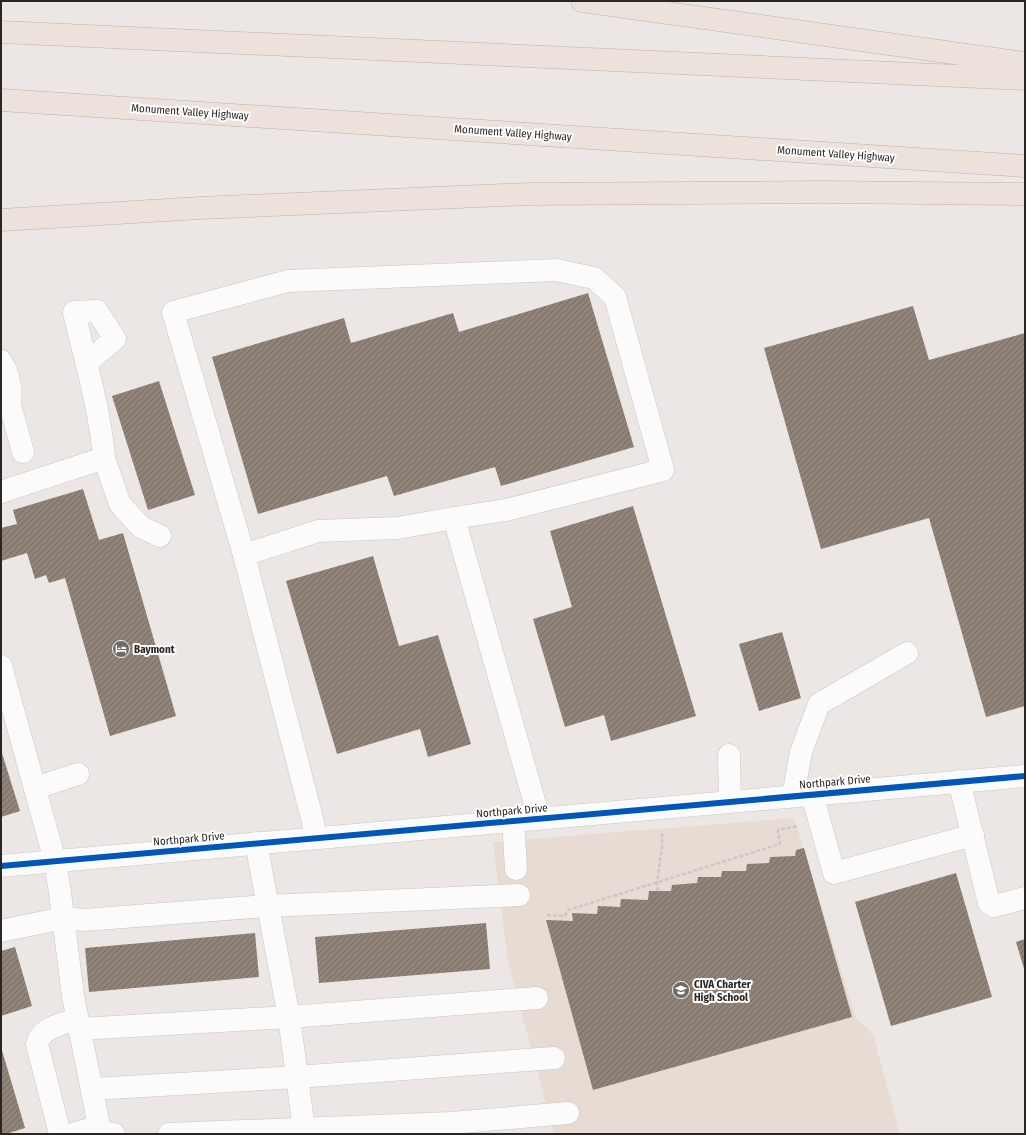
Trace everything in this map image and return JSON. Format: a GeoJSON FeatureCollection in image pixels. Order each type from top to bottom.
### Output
{"type":"FeatureCollection","features":[{"type":"Feature","properties":{"kind":"highway"},"geometry":{"type":"LineString","coordinates":[[582,1],[1025,63]]}},
{"type":"Feature","properties":{"kind":"highway"},"geometry":{"type":"LineString","coordinates":[[1,32],[1025,79]]}},
{"type":"Feature","properties":{"kind":"highway","name":"Monument Valley Highway"},"geometry":{"type":"LineString","coordinates":[[1,100],[1025,166]]}},
{"type":"Feature","properties":{"kind":"highway"},"geometry":{"type":"LineString","coordinates":[[1,220],[207,207],[529,194],[815,192],[1025,194]]}},
{"type":"Feature","properties":{"kind":"street"},"geometry":{"type":"LineString","coordinates":[[244,555],[318,531],[398,528],[506,510],[663,470],[615,297],[594,278],[556,270],[288,281],[174,312],[244,555],[316,838]]}},
{"type":"Feature","properties":{"kind":"street"},"geometry":{"type":"LineString","coordinates":[[1,361],[5,368],[12,393],[6,401],[23,452]]}},
{"type":"Feature","properties":{"kind":"street"},"geometry":{"type":"LineString","coordinates":[[86,363],[102,431],[104,458],[120,504],[141,528],[160,536]]}},
{"type":"Feature","properties":{"kind":"street"},"geometry":{"type":"LineString","coordinates":[[2,489],[104,458]]}},
{"type":"Feature","properties":{"kind":"street"},"geometry":{"type":"LineString","coordinates":[[454,518],[540,818]]}},
{"type":"Feature","properties":{"kind":"street"},"geometry":{"type":"LineString","coordinates":[[907,652],[819,704],[801,752],[803,795],[834,873],[973,835]]}},
{"type":"Feature","properties":{"kind":"street"},"geometry":{"type":"LineString","coordinates":[[1,666],[7,711],[35,788],[55,861],[73,996],[92,1089],[107,1130],[73,1134]]}},
{"type":"Feature","properties":{"kind":"street"},"geometry":{"type":"LineString","coordinates":[[728,755],[730,802]]}},
{"type":"Feature","properties":{"kind":"street"},"geometry":{"type":"LineString","coordinates":[[35,788],[78,774]]}},
{"type":"Feature","properties":{"kind":"street","name":"Northpark Drive"},"geometry":{"type":"LineString","coordinates":[[1,866],[1025,776]]}},
{"type":"Feature","properties":{"kind":"street"},"geometry":{"type":"LineString","coordinates":[[959,781],[989,903],[994,906],[1025,898]]}},
{"type":"Feature","properties":{"kind":"street"},"geometry":{"type":"LineString","coordinates":[[513,820],[516,869]]}},
{"type":"Feature","properties":{"kind":"street"},"geometry":{"type":"LineString","coordinates":[[256,843],[289,1017],[304,1129]]}},
{"type":"Feature","properties":{"kind":"street"},"geometry":{"type":"LineString","coordinates":[[1,931],[63,918],[84,920],[268,906],[519,895]]}},
{"type":"Feature","properties":{"kind":"street"},"geometry":{"type":"LineString","coordinates":[[60,1134],[37,1044],[39,1038],[47,1030],[79,1024],[289,1017],[537,998]]}},
{"type":"Feature","properties":{"kind":"street"},"geometry":{"type":"LineString","coordinates":[[92,1089],[297,1078],[554,1058]]}},
{"type":"Feature","properties":{"kind":"street"},"geometry":{"type":"LineString","coordinates":[[169,1134],[451,1123],[568,1113]]}},
{"type":"Feature","properties":{"kind":"path"},"geometry":{"type":"LineString","coordinates":[[547,915],[565,916],[568,910],[780,844],[778,830],[798,826]]}},
{"type":"Feature","properties":{"kind":"path"},"geometry":{"type":"LineString","coordinates":[[658,891],[657,883],[662,847],[662,828]]}},
{"type":"Feature","properties":{"kind":"shaded area","name":"CIVA Charter High School"},"geometry":{"type":"Polygon","coordinates":[[[794,818],[856,1018],[873,1034],[900,1134],[554,1134],[508,962],[493,842],[794,818]]]}},
{"type":"Feature","properties":{"kind":"building"},"geometry":{"type":"Polygon","coordinates":[[[588,293],[634,447],[501,486],[495,467],[394,496],[387,476],[258,514],[212,357],[344,318],[351,343],[453,313],[459,332],[588,293]]]}},
{"type":"Feature","properties":{"kind":"building"},"geometry":{"type":"Polygon","coordinates":[[[913,306],[929,360],[1025,333],[1025,706],[986,717],[929,518],[821,549],[764,348],[913,306]]]}},
{"type":"Feature","properties":{"kind":"building"},"geometry":{"type":"Polygon","coordinates":[[[159,381],[195,495],[148,510],[112,396],[159,381]]]}},
{"type":"Feature","properties":{"kind":"building","name":"Baymont"},"geometry":{"type":"Polygon","coordinates":[[[83,489],[99,540],[123,533],[176,716],[110,736],[65,578],[49,583],[46,575],[35,579],[27,553],[1,561],[1,528],[17,524],[13,510],[83,489]]]}},
{"type":"Feature","properties":{"kind":"building"},"geometry":{"type":"Polygon","coordinates":[[[633,506],[696,716],[611,741],[604,715],[565,727],[533,619],[572,607],[550,531],[633,506]]]}},
{"type":"Feature","properties":{"kind":"building"},"geometry":{"type":"Polygon","coordinates":[[[373,556],[399,646],[438,635],[471,744],[428,757],[420,729],[337,754],[286,581],[373,556]]]}},
{"type":"Feature","properties":{"kind":"building"},"geometry":{"type":"Polygon","coordinates":[[[782,632],[801,698],[759,711],[739,644],[782,632]]]}},
{"type":"Feature","properties":{"kind":"building"},"geometry":{"type":"Polygon","coordinates":[[[1,750],[20,811],[1,817],[1,750]]]}},
{"type":"Feature","properties":{"kind":"building"},"geometry":{"type":"Polygon","coordinates":[[[804,848],[852,1017],[593,1090],[546,920],[573,921],[572,913],[597,914],[598,906],[620,907],[621,899],[648,900],[649,891],[671,891],[672,885],[697,883],[698,877],[721,877],[722,871],[746,871],[747,864],[769,863],[770,857],[795,856],[796,850],[804,848]]]}},
{"type":"Feature","properties":{"kind":"building"},"geometry":{"type":"Polygon","coordinates":[[[956,873],[992,997],[891,1026],[855,902],[956,873]]]}},
{"type":"Feature","properties":{"kind":"building"},"geometry":{"type":"Polygon","coordinates":[[[486,923],[490,969],[319,983],[315,937],[486,923]]]}},
{"type":"Feature","properties":{"kind":"building"},"geometry":{"type":"Polygon","coordinates":[[[255,933],[259,977],[89,992],[85,948],[255,933]]]}},
{"type":"Feature","properties":{"kind":"building"},"geometry":{"type":"Polygon","coordinates":[[[1025,939],[1025,972],[1016,942],[1025,939]]]}},
{"type":"Feature","properties":{"kind":"building"},"geometry":{"type":"Polygon","coordinates":[[[15,947],[32,1006],[1,1016],[1,951],[15,947]]]}},
{"type":"Feature","properties":{"kind":"building"},"geometry":{"type":"Polygon","coordinates":[[[1,1047],[25,1128],[6,1134],[1,1134],[1,1047]]]}},
{"type":"Feature","properties":{"kind":"cycle path"},"geometry":{"type":"LineString","coordinates":[[1,866],[1025,776]]}},
{"type":"Feature","properties":{"kind":"place","name":"Baymont"},"geometry":{"type":"Point","coordinates":[121,649]}},
{"type":"Feature","properties":{"kind":"place","name":"CIVA Charter High School"},"geometry":{"type":"Point","coordinates":[681,990]}}]}
